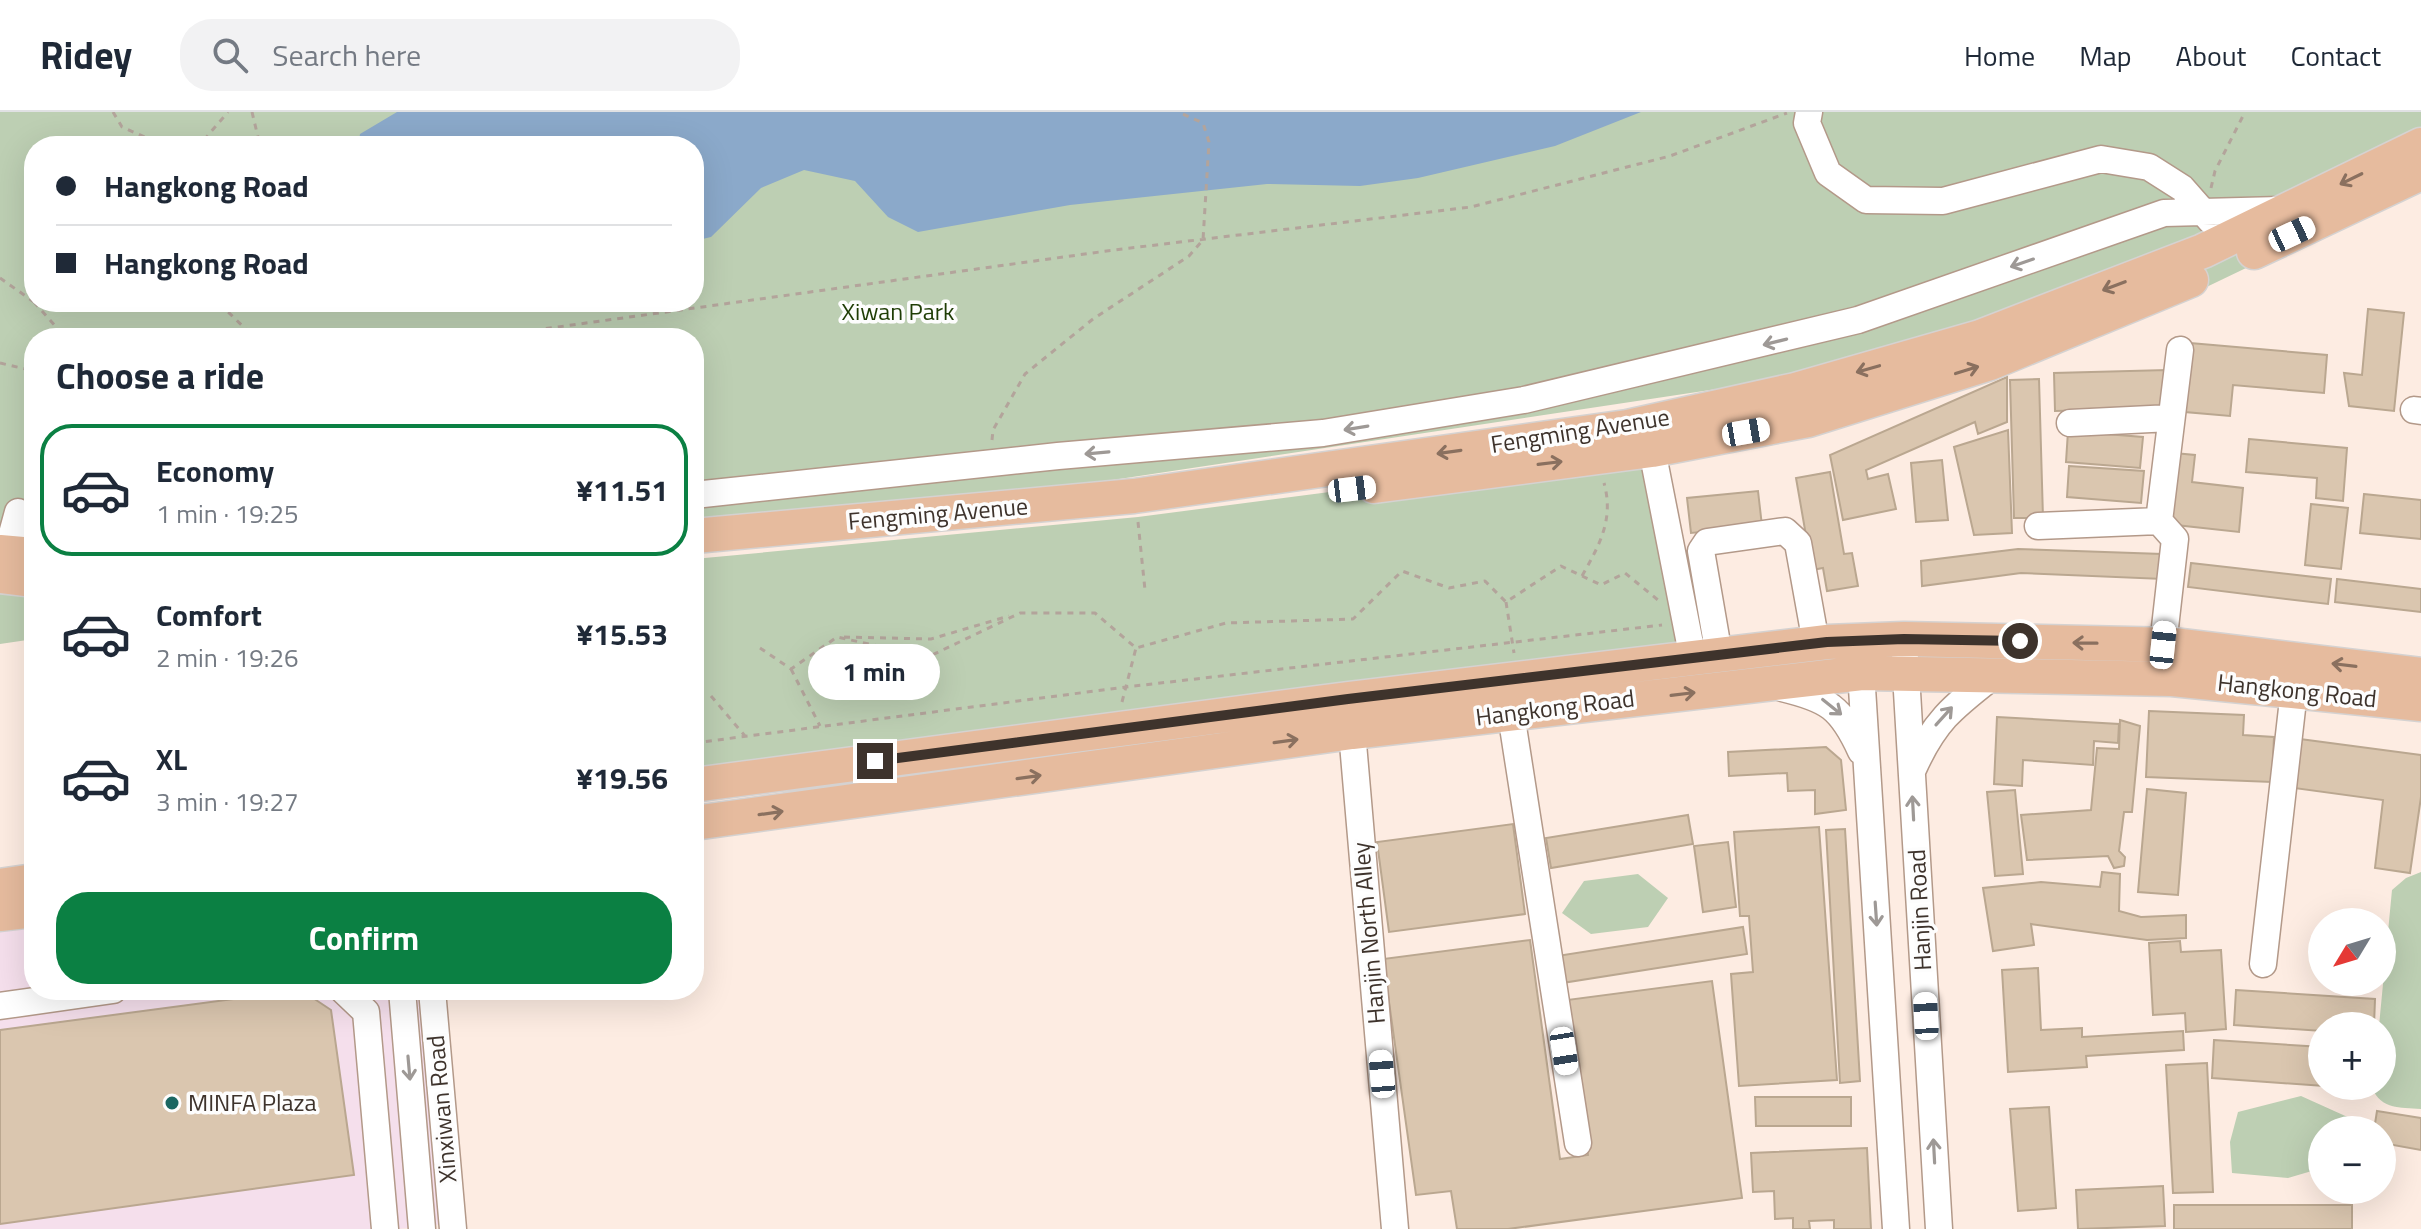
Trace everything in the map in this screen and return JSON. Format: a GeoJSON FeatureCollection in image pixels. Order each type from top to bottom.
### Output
{"type":"FeatureCollection","features":[{"type":"Feature","properties":{"kind":"main road","name":"Fengming Avenue"},"geometry":{"type":"LineString","coordinates":[[704,535],[1134,496],[1627,427],[1795,390],[1980,337],[2223,241],[2421,145]]}},
{"type":"Feature","properties":{"kind":"main road","name":"Fengming Avenue"},"geometry":{"type":"LineString","coordinates":[[704,558],[1138,517],[1652,450],[1808,420],[1990,363],[2214,271],[2421,173]]}},
{"type":"Feature","properties":{"kind":"main road","name":"Hangkong Road"},"geometry":{"type":"LineString","coordinates":[[704,822],[1352,732],[1767,684],[1860,657],[1904,639],[2163,645],[2421,675]]}},
{"type":"Feature","properties":{"kind":"main road","name":"Hangkong Road"},"geometry":{"type":"LineString","coordinates":[[704,784],[1116,729],[1816,643],[1905,673],[2172,679],[2421,704]]}},
{"type":"Feature","properties":{"kind":"main road"},"geometry":{"type":"LineString","coordinates":[[0,886],[24,882]]}},
{"type":"Feature","properties":{"kind":"main road"},"geometry":{"type":"LineString","coordinates":[[0,914],[24,911]]}},
{"type":"Feature","properties":{"kind":"street"},"geometry":{"type":"LineString","coordinates":[[1809,112],[1807,123],[1828,173],[1866,200],[1943,201],[2101,159],[2149,167],[2182,188],[2205,212],[2223,241]]}},
{"type":"Feature","properties":{"kind":"street"},"geometry":{"type":"LineString","coordinates":[[704,494],[1323,433],[1524,400],[1858,320],[2164,213],[2288,210]]}},
{"type":"Feature","properties":{"kind":"street"},"geometry":{"type":"LineString","coordinates":[[2163,645],[2175,539],[2159,521],[2180,350]]}},
{"type":"Feature","properties":{"kind":"street"},"geometry":{"type":"LineString","coordinates":[[2070,423],[2171,418]]}},
{"type":"Feature","properties":{"kind":"street"},"geometry":{"type":"LineString","coordinates":[[1652,450],[1686,623],[1706,657]]}},
{"type":"Feature","properties":{"kind":"street"},"geometry":{"type":"LineString","coordinates":[[10,559],[17,512]]}},
{"type":"Feature","properties":{"kind":"street"},"geometry":{"type":"LineString","coordinates":[[2038,526],[2159,521]]}},
{"type":"Feature","properties":{"kind":"street"},"geometry":{"type":"LineString","coordinates":[[1706,657],[1701,551],[1707,542],[1785,531],[1798,543],[1816,643]]}},
{"type":"Feature","properties":{"kind":"street","name":"Hanjin Road"},"geometry":{"type":"LineString","coordinates":[[1904,639],[1939,1229]]}},
{"type":"Feature","properties":{"kind":"street","name":"Hanjin Road"},"geometry":{"type":"LineString","coordinates":[[1860,657],[1896,1229]]}},
{"type":"Feature","properties":{"kind":"street"},"geometry":{"type":"LineString","coordinates":[[1911,772],[1929,732],[1953,706],[1994,675]]}},
{"type":"Feature","properties":{"kind":"street"},"geometry":{"type":"LineString","coordinates":[[1767,684],[1819,696],[1847,719],[1867,766]]}},
{"type":"Feature","properties":{"kind":"street"},"geometry":{"type":"LineString","coordinates":[[2263,964],[2294,691]]}},
{"type":"Feature","properties":{"kind":"street"},"geometry":{"type":"LineString","coordinates":[[1511,714],[1578,1143]]}},
{"type":"Feature","properties":{"kind":"street","name":"Hanjin North Alley"},"geometry":{"type":"LineString","coordinates":[[1352,732],[1395,1229]]}},
{"type":"Feature","properties":{"kind":"street"},"geometry":{"type":"LineString","coordinates":[[0,1006],[42,1000]]}},
{"type":"Feature","properties":{"kind":"street"},"geometry":{"type":"LineString","coordinates":[[353,1000],[366,1012],[385,1229]]}},
{"type":"Feature","properties":{"kind":"street","name":"Xinxiwan Road"},"geometry":{"type":"LineString","coordinates":[[403,1000],[414,1228]]}},
{"type":"Feature","properties":{"kind":"street","name":"Xinxiwan Road"},"geometry":{"type":"LineString","coordinates":[[433,1000],[453,1226]]}},
{"type":"Feature","properties":{"kind":"street"},"geometry":{"type":"LineString","coordinates":[[414,1228],[453,1226]]}},
{"type":"Feature","properties":{"kind":"path"},"geometry":{"type":"LineString","coordinates":[[113,112],[122,127],[142,136]]}},
{"type":"Feature","properties":{"kind":"path"},"geometry":{"type":"LineString","coordinates":[[207,136],[228,112]]}},
{"type":"Feature","properties":{"kind":"path"},"geometry":{"type":"LineString","coordinates":[[252,112],[258,136]]}},
{"type":"Feature","properties":{"kind":"path"},"geometry":{"type":"LineString","coordinates":[[989,464],[993,430],[1025,374],[1093,319],[1189,256],[1203,240],[1209,142],[1203,123],[1178,112]]}},
{"type":"Feature","properties":{"kind":"path"},"geometry":{"type":"LineString","coordinates":[[704,307],[1471,207],[1670,156],[1791,112]]}},
{"type":"Feature","properties":{"kind":"path"},"geometry":{"type":"LineString","coordinates":[[2205,212],[2215,171],[2245,112]]}},
{"type":"Feature","properties":{"kind":"path"},"geometry":{"type":"LineString","coordinates":[[0,278],[24,295]]}},
{"type":"Feature","properties":{"kind":"path"},"geometry":{"type":"LineString","coordinates":[[43,312],[57,328]]}},
{"type":"Feature","properties":{"kind":"path"},"geometry":{"type":"LineString","coordinates":[[228,312],[245,328]]}},
{"type":"Feature","properties":{"kind":"path"},"geometry":{"type":"LineString","coordinates":[[551,328],[670,312]]}},
{"type":"Feature","properties":{"kind":"path"},"geometry":{"type":"LineString","coordinates":[[0,363],[24,369]]}},
{"type":"Feature","properties":{"kind":"path"},"geometry":{"type":"LineString","coordinates":[[1582,576],[1604,538],[1610,504],[1598,457]]}},
{"type":"Feature","properties":{"kind":"path"},"geometry":{"type":"LineString","coordinates":[[1138,517],[1145,590]]}},
{"type":"Feature","properties":{"kind":"path"},"geometry":{"type":"LineString","coordinates":[[1506,602],[1561,566],[1601,585],[1625,573],[1686,623]]}},
{"type":"Feature","properties":{"kind":"path"},"geometry":{"type":"LineString","coordinates":[[1136,648],[1226,623],[1353,619],[1402,571],[1449,588],[1485,581],[1506,602],[1518,679]]}},
{"type":"Feature","properties":{"kind":"path"},"geometry":{"type":"LineString","coordinates":[[791,669],[837,637],[931,639],[1020,613],[1095,613],[1136,648]]}},
{"type":"Feature","properties":{"kind":"path"},"geometry":{"type":"LineString","coordinates":[[837,637],[928,657],[1020,613]]}},
{"type":"Feature","properties":{"kind":"path"},"geometry":{"type":"LineString","coordinates":[[704,742],[1512,640],[1686,623]]}},
{"type":"Feature","properties":{"kind":"path"},"geometry":{"type":"LineString","coordinates":[[760,648],[791,669],[820,727]]}},
{"type":"Feature","properties":{"kind":"path"},"geometry":{"type":"LineString","coordinates":[[1116,729],[1136,648]]}},
{"type":"Feature","properties":{"kind":"path"},"geometry":{"type":"LineString","coordinates":[[711,696],[745,737]]}},
{"type":"Feature","properties":{"kind":"shaded area","name":"MINFA Plaza"},"geometry":{"type":"Polygon","coordinates":[[[24,911],[24,1000],[433,1000],[453,1223],[398,1229],[0,1229],[0,914],[24,911]]]}},
{"type":"Feature","properties":{"kind":"green space","name":"Xiwan Park"},"geometry":{"type":"Polygon","coordinates":[[[0,112],[2421,112],[2421,184],[2194,293],[1803,376],[704,541],[704,328],[24,328],[24,640],[0,644],[0,112]]]}},
{"type":"Feature","properties":{"kind":"green space"},"geometry":{"type":"Polygon","coordinates":[[[1652,450],[1693,659],[704,785],[704,558],[1138,517],[1652,450]]]}},
{"type":"Feature","properties":{"kind":"green space"},"geometry":{"type":"Polygon","coordinates":[[[2421,872],[2421,1109],[2398,1107],[2381,1100],[2396,1100],[2396,1012],[2380,1012],[2382,996],[2396,996],[2396,908],[2390,908],[2392,890],[2406,878],[2421,872]]]}},
{"type":"Feature","properties":{"kind":"green space"},"geometry":{"type":"Polygon","coordinates":[[[1638,874],[1668,898],[1648,927],[1591,934],[1562,913],[1584,881],[1638,874]]]}},
{"type":"Feature","properties":{"kind":"green space"},"geometry":{"type":"Polygon","coordinates":[[[2301,1096],[2345,1116],[2308,1116],[2308,1172],[2288,1178],[2232,1173],[2230,1142],[2238,1112],[2301,1096]]]}},
{"type":"Feature","properties":{"kind":"water"},"geometry":{"type":"Polygon","coordinates":[[[397,112],[1641,112],[1555,146],[1418,178],[1360,186],[1267,184],[1070,205],[918,232],[888,217],[855,181],[804,170],[761,188],[711,237],[704,239],[704,136],[360,134],[397,112]]]}},
{"type":"Feature","properties":{"kind":"building"},"geometry":{"type":"Polygon","coordinates":[[[2368,309],[2404,313],[2394,411],[2349,406],[2344,373],[2362,375],[2368,309]]]}},
{"type":"Feature","properties":{"kind":"building"},"geometry":{"type":"Polygon","coordinates":[[[2190,343],[2327,355],[2324,393],[2233,385],[2230,416],[2185,412],[2190,343]]]}},
{"type":"Feature","properties":{"kind":"building"},"geometry":{"type":"Polygon","coordinates":[[[2167,370],[2169,408],[2055,411],[2054,373],[2167,370]]]}},
{"type":"Feature","properties":{"kind":"building"},"geometry":{"type":"Polygon","coordinates":[[[2007,377],[2007,422],[1978,434],[1975,422],[1866,470],[1868,479],[1888,474],[1896,509],[1843,520],[1830,455],[2007,377]]]}},
{"type":"Feature","properties":{"kind":"building"},"geometry":{"type":"Polygon","coordinates":[[[2039,379],[2043,518],[2014,518],[2010,380],[2039,379]]]}},
{"type":"Feature","properties":{"kind":"building"},"geometry":{"type":"Polygon","coordinates":[[[2008,430],[2012,533],[1974,535],[1954,447],[2008,430]]]}},
{"type":"Feature","properties":{"kind":"building"},"geometry":{"type":"Polygon","coordinates":[[[2068,431],[2143,437],[2140,468],[2066,462],[2068,431]]]}},
{"type":"Feature","properties":{"kind":"building"},"geometry":{"type":"Polygon","coordinates":[[[2249,439],[2347,448],[2343,501],[2316,498],[2317,478],[2246,472],[2249,439]]]}},
{"type":"Feature","properties":{"kind":"building"},"geometry":{"type":"Polygon","coordinates":[[[2174,453],[2195,455],[2192,482],[2243,488],[2239,532],[2167,524],[2174,453]]]}},
{"type":"Feature","properties":{"kind":"building"},"geometry":{"type":"Polygon","coordinates":[[[1942,460],[1948,520],[1916,522],[1911,463],[1942,460]]]}},
{"type":"Feature","properties":{"kind":"building"},"geometry":{"type":"Polygon","coordinates":[[[2069,466],[2144,471],[2141,503],[2067,497],[2069,466]]]}},
{"type":"Feature","properties":{"kind":"building"},"geometry":{"type":"Polygon","coordinates":[[[1830,472],[1844,554],[1852,553],[1858,586],[1827,591],[1823,568],[1812,570],[1796,478],[1830,472]]]}},
{"type":"Feature","properties":{"kind":"building"},"geometry":{"type":"Polygon","coordinates":[[[1758,491],[1762,526],[1691,533],[1687,498],[1758,491]]]}},
{"type":"Feature","properties":{"kind":"building"},"geometry":{"type":"Polygon","coordinates":[[[2364,494],[2421,500],[2421,539],[2360,533],[2364,494]]]}},
{"type":"Feature","properties":{"kind":"building"},"geometry":{"type":"Polygon","coordinates":[[[2311,504],[2348,508],[2341,569],[2305,565],[2311,504]]]}},
{"type":"Feature","properties":{"kind":"building"},"geometry":{"type":"Polygon","coordinates":[[[2018,549],[2162,554],[2163,579],[2021,573],[1922,586],[1921,561],[2018,549]]]}},
{"type":"Feature","properties":{"kind":"building"},"geometry":{"type":"Polygon","coordinates":[[[2191,563],[2331,579],[2328,604],[2188,587],[2191,563]]]}},
{"type":"Feature","properties":{"kind":"building"},"geometry":{"type":"Polygon","coordinates":[[[2337,579],[2421,589],[2421,612],[2335,602],[2337,579]]]}},
{"type":"Feature","properties":{"kind":"building"},"geometry":{"type":"Polygon","coordinates":[[[2149,711],[2244,715],[2243,735],[2274,737],[2272,782],[2146,777],[2149,711]]]}},
{"type":"Feature","properties":{"kind":"building"},"geometry":{"type":"Polygon","coordinates":[[[1997,717],[2119,724],[2118,743],[2094,741],[2093,765],[2023,760],[2022,786],[1994,784],[1997,717]]]}},
{"type":"Feature","properties":{"kind":"building"},"geometry":{"type":"Polygon","coordinates":[[[2120,720],[2140,726],[2132,812],[2124,812],[2119,851],[2125,857],[2124,866],[2114,868],[2108,856],[2027,860],[2021,815],[2091,810],[2097,748],[2119,749],[2120,720]]]}},
{"type":"Feature","properties":{"kind":"building"},"geometry":{"type":"Polygon","coordinates":[[[2300,739],[2421,755],[2421,797],[2410,873],[2375,868],[2383,800],[2294,788],[2300,739]]]}},
{"type":"Feature","properties":{"kind":"building"},"geometry":{"type":"Polygon","coordinates":[[[1826,747],[1841,760],[1846,810],[1815,814],[1815,790],[1788,791],[1787,773],[1729,776],[1728,752],[1826,747]]]}},
{"type":"Feature","properties":{"kind":"building"},"geometry":{"type":"Polygon","coordinates":[[[2147,789],[2186,793],[2178,895],[2138,892],[2147,789]]]}},
{"type":"Feature","properties":{"kind":"building"},"geometry":{"type":"Polygon","coordinates":[[[2015,790],[2023,874],[1995,876],[1987,792],[2015,790]]]}},
{"type":"Feature","properties":{"kind":"building"},"geometry":{"type":"Polygon","coordinates":[[[1688,815],[1693,844],[1551,868],[1546,838],[1688,815]]]}},
{"type":"Feature","properties":{"kind":"building"},"geometry":{"type":"Polygon","coordinates":[[[1513,824],[1525,914],[1389,932],[1377,842],[1513,824]]]}},
{"type":"Feature","properties":{"kind":"building"},"geometry":{"type":"Polygon","coordinates":[[[1819,827],[1837,1080],[1739,1086],[1731,974],[1753,972],[1749,916],[1740,916],[1734,832],[1819,827]]]}},
{"type":"Feature","properties":{"kind":"building"},"geometry":{"type":"Polygon","coordinates":[[[1845,829],[1860,1081],[1840,1083],[1826,830],[1845,829]]]}},
{"type":"Feature","properties":{"kind":"building"},"geometry":{"type":"Polygon","coordinates":[[[1728,842],[1736,907],[1703,912],[1694,846],[1728,842]]]}},
{"type":"Feature","properties":{"kind":"building"},"geometry":{"type":"Polygon","coordinates":[[[2102,872],[2120,874],[2119,911],[2141,917],[2186,915],[2186,938],[2147,940],[2031,924],[2034,945],[1993,951],[1983,888],[2041,882],[2100,887],[2102,872]]]}},
{"type":"Feature","properties":{"kind":"building"},"geometry":{"type":"Polygon","coordinates":[[[1743,927],[1747,954],[1562,983],[1557,956],[1743,927]]]}},
{"type":"Feature","properties":{"kind":"building"},"geometry":{"type":"Polygon","coordinates":[[[1530,940],[1560,1159],[1588,1155],[1567,1000],[1712,981],[1742,1198],[1508,1229],[1457,1229],[1451,1191],[1416,1195],[1383,959],[1530,940]]]}},
{"type":"Feature","properties":{"kind":"building"},"geometry":{"type":"Polygon","coordinates":[[[2180,941],[2181,952],[2221,950],[2226,1029],[2186,1032],[2185,1013],[2153,1015],[2149,943],[2180,941]]]}},
{"type":"Feature","properties":{"kind":"building"},"geometry":{"type":"Polygon","coordinates":[[[2038,968],[2041,1030],[2082,1028],[2082,1037],[2183,1031],[2184,1050],[2086,1056],[2087,1067],[2008,1072],[2002,970],[2038,968]]]}},
{"type":"Feature","properties":{"kind":"building"},"geometry":{"type":"Polygon","coordinates":[[[2236,990],[2375,999],[2375,1012],[2308,1012],[2308,1030],[2234,1025],[2236,990]]]}},
{"type":"Feature","properties":{"kind":"building","name":"MINFA Plaza"},"geometry":{"type":"Polygon","coordinates":[[[226,1000],[316,1000],[331,1010],[354,1175],[0,1224],[0,1030],[226,1000]]]}},
{"type":"Feature","properties":{"kind":"building"},"geometry":{"type":"Polygon","coordinates":[[[2214,1040],[2308,1046],[2308,1085],[2212,1078],[2214,1040]]]}},
{"type":"Feature","properties":{"kind":"building"},"geometry":{"type":"Polygon","coordinates":[[[2207,1063],[2213,1192],[2173,1193],[2166,1065],[2207,1063]]]}},
{"type":"Feature","properties":{"kind":"building"},"geometry":{"type":"Polygon","coordinates":[[[1755,1097],[1851,1097],[1851,1126],[1756,1126],[1755,1097]]]}},
{"type":"Feature","properties":{"kind":"building"},"geometry":{"type":"Polygon","coordinates":[[[2049,1107],[2056,1208],[2018,1211],[2010,1109],[2049,1107]]]}},
{"type":"Feature","properties":{"kind":"building"},"geometry":{"type":"Polygon","coordinates":[[[2377,1111],[2421,1118],[2421,1150],[2396,1146],[2396,1116],[2376,1116],[2377,1111]]]}},
{"type":"Feature","properties":{"kind":"building"},"geometry":{"type":"Polygon","coordinates":[[[1867,1148],[1871,1229],[1834,1229],[1834,1220],[1809,1221],[1810,1229],[1793,1229],[1793,1218],[1775,1219],[1774,1191],[1753,1192],[1751,1153],[1867,1148]]]}},
{"type":"Feature","properties":{"kind":"building"},"geometry":{"type":"Polygon","coordinates":[[[2163,1186],[2165,1226],[2078,1229],[2076,1190],[2163,1186]]]}},
{"type":"Feature","properties":{"kind":"building"},"geometry":{"type":"Polygon","coordinates":[[[2174,1205],[2352,1205],[2352,1229],[2174,1229],[2174,1205]]]}},
{"type":"Feature","properties":{"kind":"place","name":"MINFA Plaza"},"geometry":{"type":"Point","coordinates":[172,1103]}},
{"type":"Feature","properties":{"kind":"route"},"geometry":{"type":"LineString","coordinates":[[875,761],[1348,699],[1827,642],[1904,639],[2020,641]]}}]}
